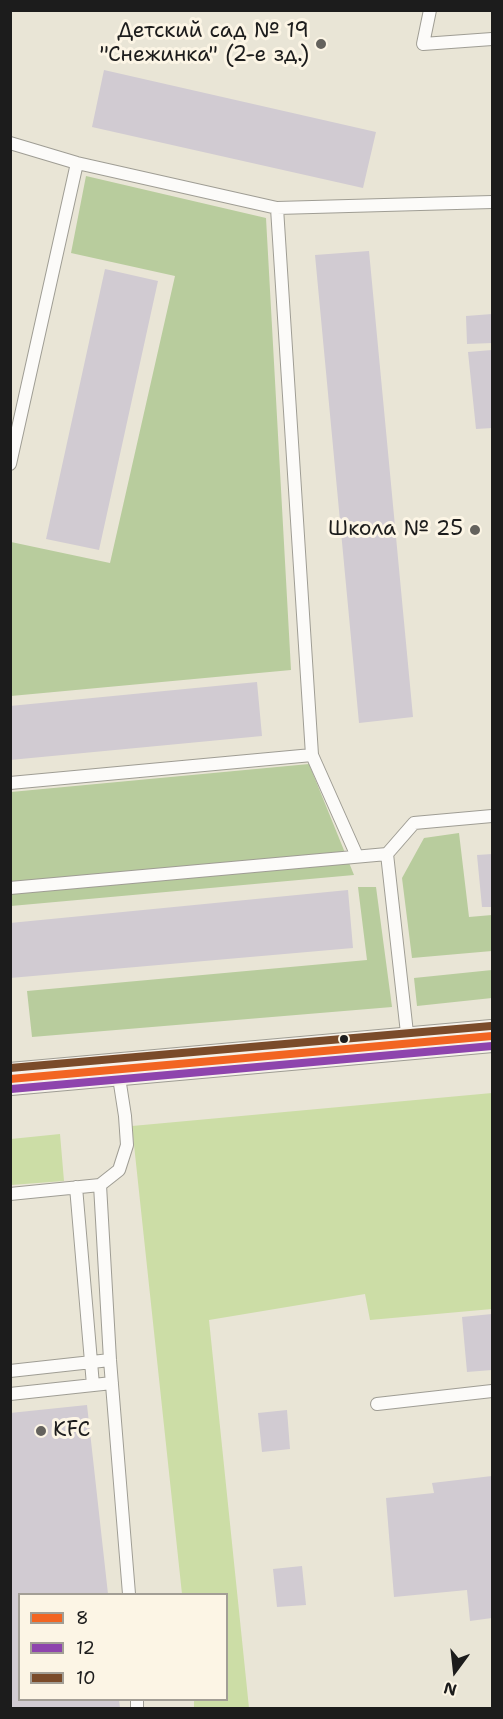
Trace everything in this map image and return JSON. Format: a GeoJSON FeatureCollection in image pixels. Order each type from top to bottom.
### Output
{"type":"FeatureCollection","features":[{"type":"Feature","properties":{"kind":"street"},"geometry":{"type":"LineString","coordinates":[[10,1079],[492,1036]]}},
{"type":"Feature","properties":{"kind":"lane"},"geometry":{"type":"LineString","coordinates":[[430,10],[423,44],[492,39]]}},
{"type":"Feature","properties":{"kind":"lane"},"geometry":{"type":"LineString","coordinates":[[10,143],[77,163],[277,208],[492,202]]}},
{"type":"Feature","properties":{"kind":"lane"},"geometry":{"type":"LineString","coordinates":[[10,464],[77,163]]}},
{"type":"Feature","properties":{"kind":"lane"},"geometry":{"type":"LineString","coordinates":[[277,208],[312,755],[357,856]]}},
{"type":"Feature","properties":{"kind":"lane"},"geometry":{"type":"LineString","coordinates":[[10,783],[312,755]]}},
{"type":"Feature","properties":{"kind":"lane"},"geometry":{"type":"LineString","coordinates":[[10,888],[387,854],[414,823],[492,816]]}},
{"type":"Feature","properties":{"kind":"lane"},"geometry":{"type":"LineString","coordinates":[[387,854],[408,1043]]}},
{"type":"Feature","properties":{"kind":"lane"},"geometry":{"type":"LineString","coordinates":[[10,1194],[100,1185],[119,1170],[127,1145],[118,1070]]}},
{"type":"Feature","properties":{"kind":"lane"},"geometry":{"type":"LineString","coordinates":[[100,1185],[110,1360],[129,1593]]}},
{"type":"Feature","properties":{"kind":"lane"},"geometry":{"type":"LineString","coordinates":[[76,1187],[93,1385]]}},
{"type":"Feature","properties":{"kind":"lane"},"geometry":{"type":"LineString","coordinates":[[10,1371],[110,1360]]}},
{"type":"Feature","properties":{"kind":"lane"},"geometry":{"type":"LineString","coordinates":[[10,1394],[112,1383]]}},
{"type":"Feature","properties":{"kind":"lane"},"geometry":{"type":"LineString","coordinates":[[377,1404],[492,1391]]}},
{"type":"Feature","properties":{"kind":"green space"},"geometry":{"type":"Polygon","coordinates":[[[86,176],[266,218],[291,670],[11,696],[11,542],[110,563],[175,276],[71,253],[86,176]]]}},
{"type":"Feature","properties":{"kind":"green space"},"geometry":{"type":"Polygon","coordinates":[[[309,764],[354,875],[11,906],[11,792],[309,764]]]}},
{"type":"Feature","properties":{"kind":"green space"},"geometry":{"type":"Polygon","coordinates":[[[459,833],[469,917],[492,915],[492,951],[412,958],[402,878],[424,838],[459,833]]]}},
{"type":"Feature","properties":{"kind":"green space"},"geometry":{"type":"Polygon","coordinates":[[[358,887],[376,887],[392,1007],[32,1037],[27,991],[367,960],[358,887]]]}},
{"type":"Feature","properties":{"kind":"green space"},"geometry":{"type":"Polygon","coordinates":[[[492,970],[492,998],[417,1006],[414,978],[492,970]]]}},
{"type":"Feature","properties":{"kind":"green space"},"geometry":{"type":"Polygon","coordinates":[[[492,1093],[492,1309],[370,1320],[365,1294],[209,1320],[249,1708],[194,1708],[194,1701],[228,1701],[228,1593],[182,1593],[132,1126],[492,1093]]]}},
{"type":"Feature","properties":{"kind":"green space"},"geometry":{"type":"Polygon","coordinates":[[[60,1134],[64,1181],[11,1185],[11,1139],[60,1134]]]}},
{"type":"Feature","properties":{"kind":"building"},"geometry":{"type":"Polygon","coordinates":[[[104,70],[376,132],[363,188],[92,127],[104,70]]]}},
{"type":"Feature","properties":{"kind":"building"},"geometry":{"type":"Polygon","coordinates":[[[369,251],[413,717],[359,723],[315,255],[369,251]]]}},
{"type":"Feature","properties":{"kind":"building"},"geometry":{"type":"Polygon","coordinates":[[[105,269],[158,281],[99,550],[46,539],[105,269]]]}},
{"type":"Feature","properties":{"kind":"building"},"geometry":{"type":"Polygon","coordinates":[[[492,314],[492,343],[467,344],[466,316],[492,314]]]}},
{"type":"Feature","properties":{"kind":"building"},"geometry":{"type":"Polygon","coordinates":[[[492,350],[492,428],[476,429],[468,352],[492,350]]]}},
{"type":"Feature","properties":{"kind":"building"},"geometry":{"type":"Polygon","coordinates":[[[257,682],[262,736],[10,760],[10,706],[257,682]]]}},
{"type":"Feature","properties":{"kind":"building"},"geometry":{"type":"Polygon","coordinates":[[[492,854],[492,907],[482,907],[477,855],[492,854]]]}},
{"type":"Feature","properties":{"kind":"building"},"geometry":{"type":"Polygon","coordinates":[[[348,890],[353,948],[10,978],[10,923],[348,890]]]}},
{"type":"Feature","properties":{"kind":"building"},"geometry":{"type":"Polygon","coordinates":[[[492,1314],[492,1370],[467,1372],[462,1317],[492,1314]]]}},
{"type":"Feature","properties":{"kind":"building"},"geometry":{"type":"Polygon","coordinates":[[[87,1405],[108,1593],[18,1593],[18,1701],[119,1701],[120,1708],[10,1708],[10,1413],[87,1405]]]}},
{"type":"Feature","properties":{"kind":"building"},"geometry":{"type":"Polygon","coordinates":[[[287,1410],[290,1449],[262,1452],[258,1413],[287,1410]]]}},
{"type":"Feature","properties":{"kind":"building"},"geometry":{"type":"Polygon","coordinates":[[[492,1476],[492,1618],[470,1621],[467,1590],[394,1597],[386,1498],[434,1493],[432,1483],[492,1476]]]}},
{"type":"Feature","properties":{"kind":"building"},"geometry":{"type":"Polygon","coordinates":[[[302,1566],[306,1605],[277,1607],[273,1569],[302,1566]]]}},
{"type":"Feature","properties":{"kind":"transit line","name":"10"},"geometry":{"type":"LineString","coordinates":[[10,1068],[491,1026]]}},
{"type":"Feature","properties":{"kind":"transit line","name":"8"},"geometry":{"type":"LineString","coordinates":[[10,1079],[492,1036]]}},
{"type":"Feature","properties":{"kind":"transit line","name":"12"},"geometry":{"type":"LineString","coordinates":[[11,1089],[492,1046]]}},
{"type":"Feature","properties":{"kind":"place","name":"Детский сад № 19 \"Снежинка\" (2-е зд.)"},"geometry":{"type":"Point","coordinates":[321,44]}},
{"type":"Feature","properties":{"kind":"place","name":"Школа № 25"},"geometry":{"type":"Point","coordinates":[475,530]}},
{"type":"Feature","properties":{"kind":"place","name":"KFC"},"geometry":{"type":"Point","coordinates":[41,1431]}}]}
